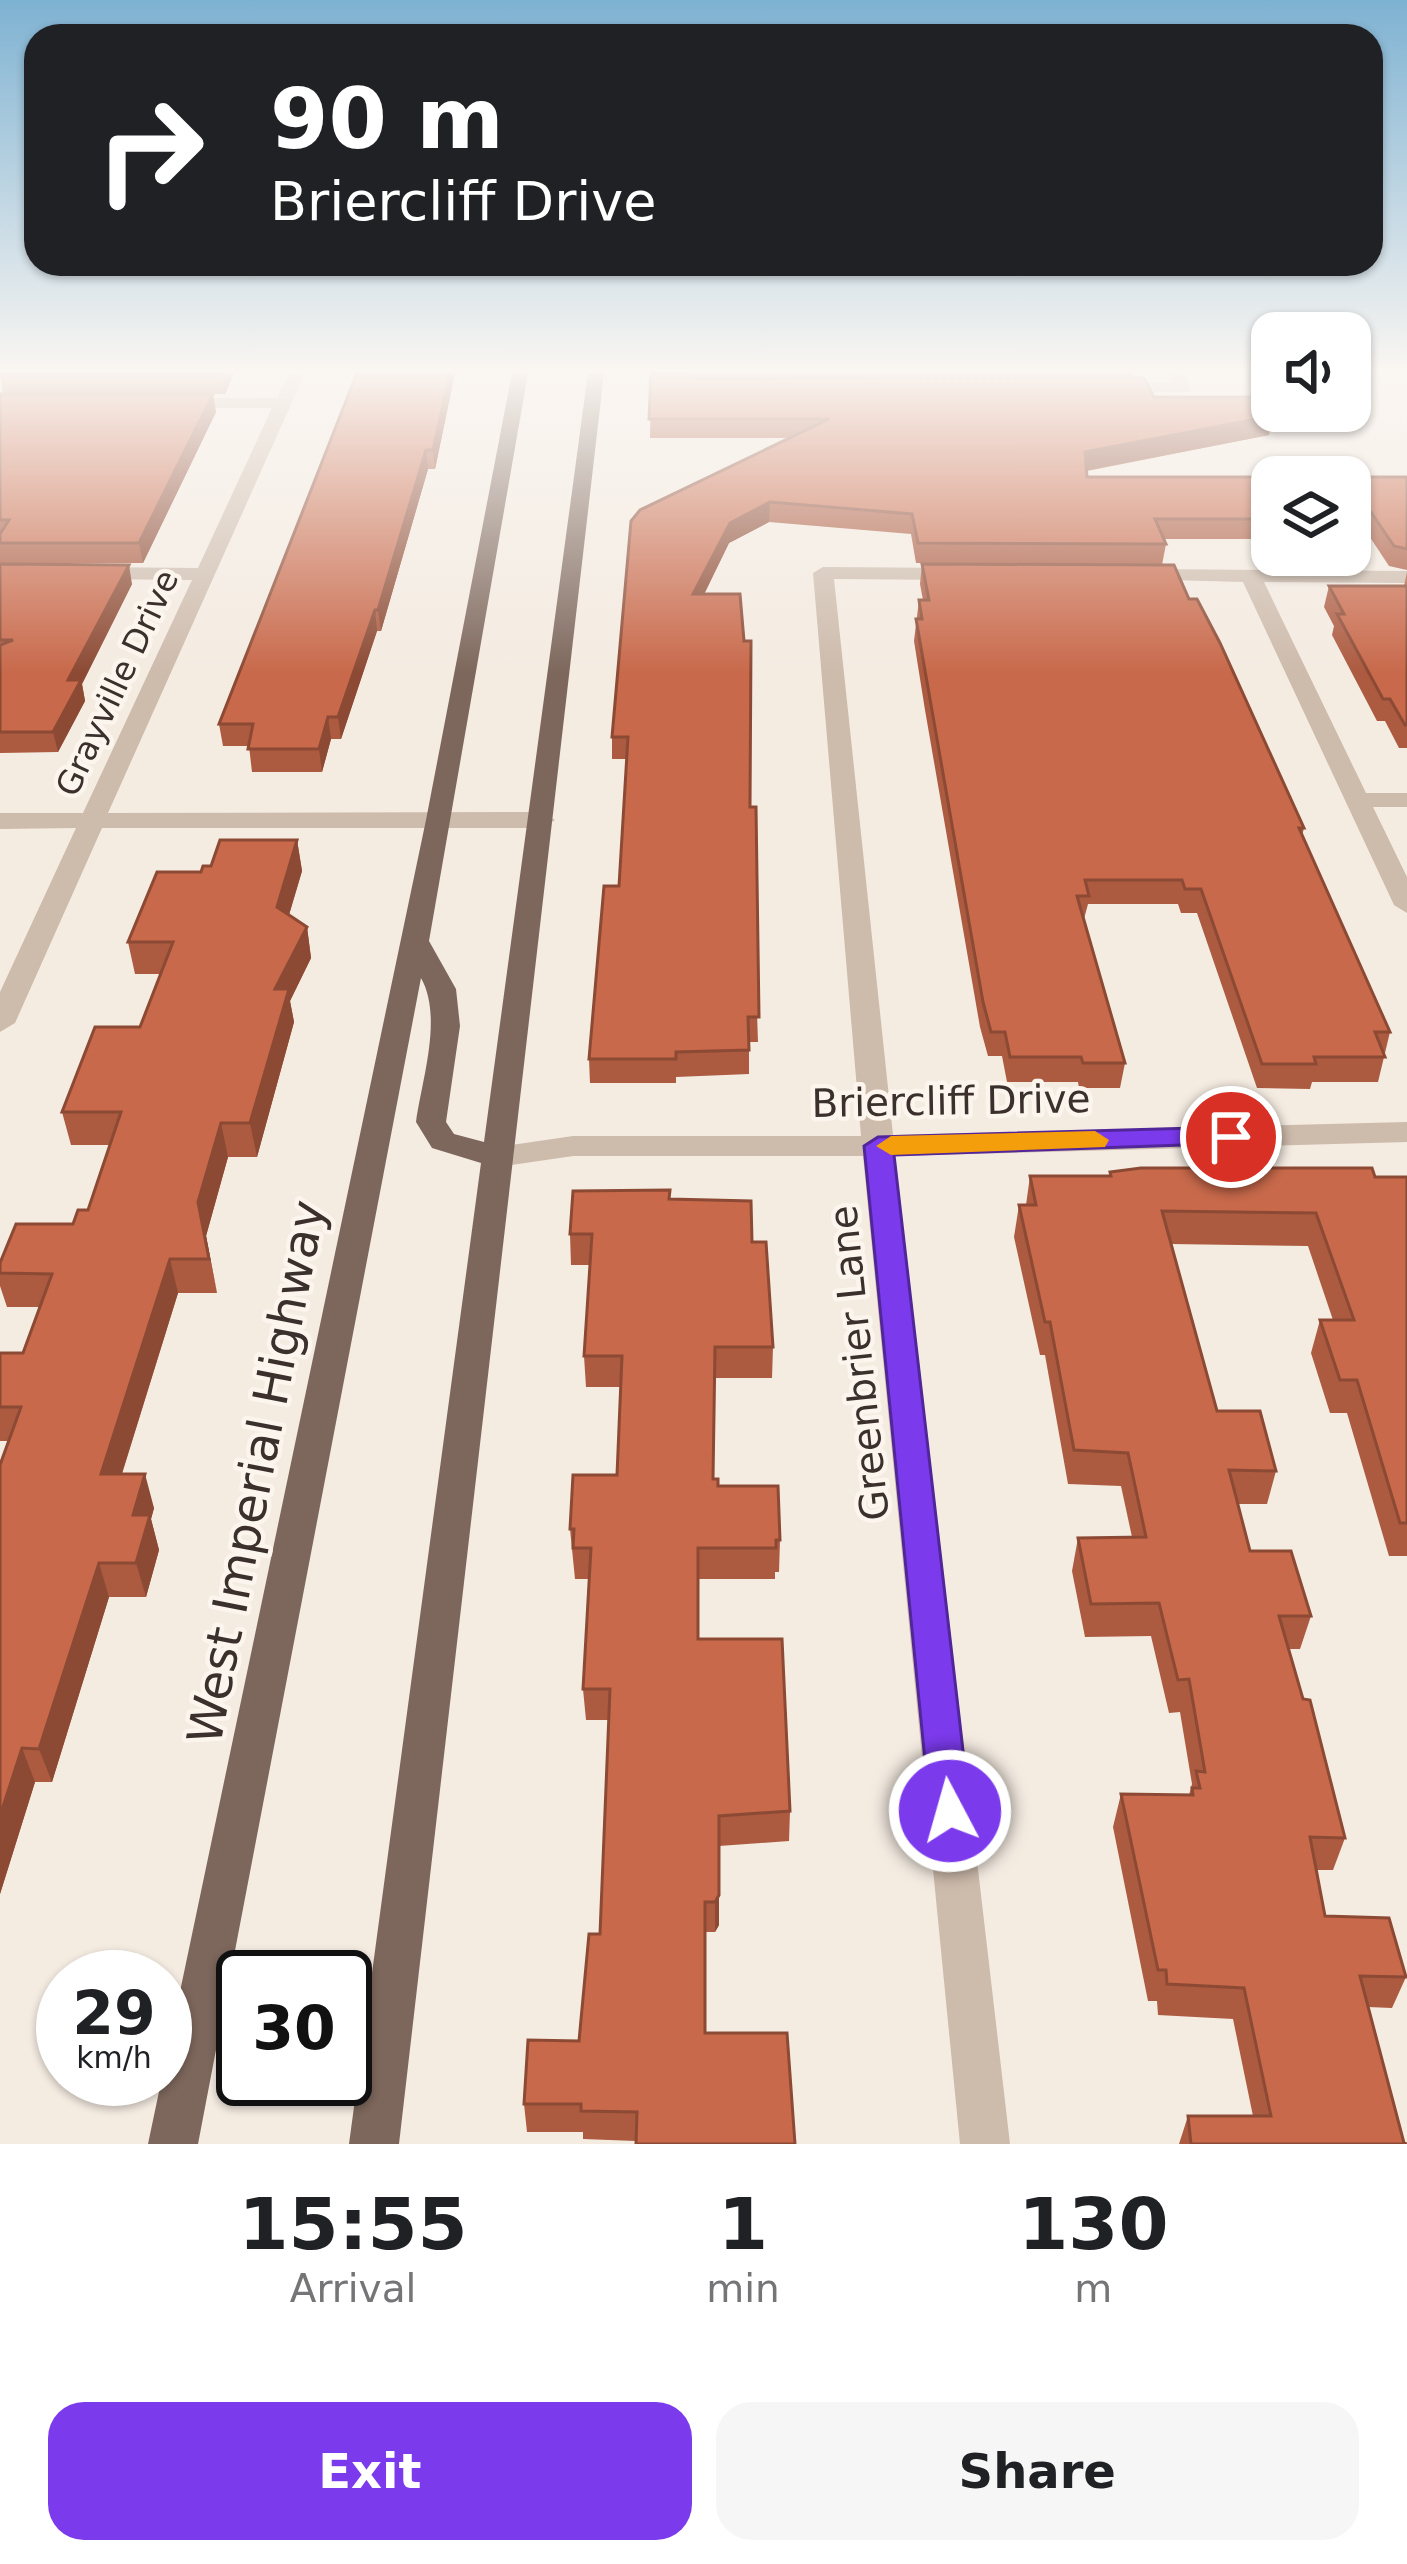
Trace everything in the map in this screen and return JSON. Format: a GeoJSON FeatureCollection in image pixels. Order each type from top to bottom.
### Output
{"type":"FeatureCollection","features":[{"type":"Feature","properties":{"kind":"main road","name":"West Imperial Highway"},"geometry":{"type":"LineString","coordinates":[[173,2144],[440,820],[502,473]]}},
{"type":"Feature","properties":{"kind":"main road"},"geometry":{"type":"LineString","coordinates":[[374,2144],[584,473]]}},
{"type":"Feature","properties":{"kind":"main road"},"geometry":{"type":"LineString","coordinates":[[415,941],[442,989],[444,1008],[431,1122],[443,1141],[497,1157]]}},
{"type":"Feature","properties":{"kind":"street","name":"Grayville Drive"},"geometry":{"type":"LineString","coordinates":[[0,1023],[250,473]]}},
{"type":"Feature","properties":{"kind":"street"},"geometry":{"type":"LineString","coordinates":[[68,573],[203,574]]}},
{"type":"Feature","properties":{"kind":"street","name":"Greenbrier Lane"},"geometry":{"type":"LineString","coordinates":[[985,2144],[878,1146],[824,573],[990,574]]}},
{"type":"Feature","properties":{"kind":"street"},"geometry":{"type":"LineString","coordinates":[[1108,575],[1407,577]]}},
{"type":"Feature","properties":{"kind":"street"},"geometry":{"type":"LineString","coordinates":[[1251,576],[1407,905]]}},
{"type":"Feature","properties":{"kind":"street"},"geometry":{"type":"LineString","coordinates":[[1357,800],[1407,800]]}},
{"type":"Feature","properties":{"kind":"street"},"geometry":{"type":"LineString","coordinates":[[0,821],[542,820]]}},
{"type":"Feature","properties":{"kind":"street","name":"Briercliff Drive"},"geometry":{"type":"LineString","coordinates":[[497,1157],[573,1146],[878,1146],[1407,1132]]}},
{"type":"Feature","properties":{"kind":"building"},"geometry":{"type":"Polygon","coordinates":[[[0,473],[174,473],[139,543],[0,543],[9,520],[0,520],[0,473]]]}},
{"type":"Feature","properties":{"kind":"building"},"geometry":{"type":"Polygon","coordinates":[[[318,473],[419,473],[378,610],[338,717],[328,717],[319,749],[248,749],[253,724],[219,724],[318,473]]]}},
{"type":"Feature","properties":{"kind":"building"},"geometry":{"type":"Polygon","coordinates":[[[717,473],[1251,477],[1251,519],[1155,519],[1166,544],[918,543],[912,514],[770,502],[730,523],[693,594],[740,594],[744,641],[751,641],[750,807],[756,807],[759,1017],[748,1017],[749,1050],[676,1052],[676,1059],[589,1059],[604,886],[619,886],[628,737],[612,737],[631,521],[640,510],[717,473]]]}},
{"type":"Feature","properties":{"kind":"building"},"geometry":{"type":"Polygon","coordinates":[[[1371,477],[1407,477],[1407,549],[1394,546],[1371,512],[1371,477]]]}},
{"type":"Feature","properties":{"kind":"building"},"geometry":{"type":"Polygon","coordinates":[[[0,564],[129,565],[68,680],[81,680],[53,732],[0,732],[0,645],[13,640],[0,640],[0,564]]]}},
{"type":"Feature","properties":{"kind":"building"},"geometry":{"type":"Polygon","coordinates":[[[922,564],[1174,565],[1189,599],[1197,599],[1220,643],[1304,828],[1299,828],[1390,1032],[1375,1032],[1385,1057],[1314,1057],[1316,1064],[1262,1064],[1201,889],[1185,889],[1182,880],[1085,880],[1089,896],[1077,896],[1125,1063],[1083,1063],[1081,1057],[1010,1057],[1005,1032],[991,1032],[983,1002],[916,619],[922,619],[919,600],[929,600],[922,564]]]}},
{"type":"Feature","properties":{"kind":"building"},"geometry":{"type":"Polygon","coordinates":[[[1329,586],[1407,586],[1407,725],[1390,699],[1383,699],[1337,614],[1344,614],[1329,586]]]}},
{"type":"Feature","properties":{"kind":"building"},"geometry":{"type":"Polygon","coordinates":[[[220,840],[297,840],[277,907],[307,927],[275,989],[289,989],[250,1123],[221,1123],[198,1202],[209,1259],[170,1259],[101,1474],[145,1474],[133,1515],[150,1515],[136,1563],[99,1563],[39,1749],[22,1748],[0,1816],[0,1465],[21,1407],[0,1407],[0,1353],[23,1353],[52,1274],[0,1273],[0,1263],[16,1224],[73,1224],[78,1210],[88,1210],[121,1112],[62,1112],[95,1027],[140,1027],[173,942],[128,942],[157,872],[201,872],[203,866],[211,866],[220,840]]]}},
{"type":"Feature","properties":{"kind":"building"},"geometry":{"type":"Polygon","coordinates":[[[1372,1168],[1375,1177],[1407,1177],[1407,1523],[1400,1523],[1357,1380],[1340,1380],[1320,1320],[1354,1320],[1316,1213],[1162,1211],[1217,1411],[1260,1411],[1276,1471],[1229,1470],[1250,1551],[1291,1551],[1311,1616],[1279,1616],[1303,1699],[1310,1700],[1345,1838],[1310,1837],[1325,1916],[1389,1918],[1406,1977],[1360,1976],[1407,2144],[1191,2144],[1188,2116],[1271,2116],[1244,1988],[1167,1984],[1166,1970],[1158,1970],[1121,1794],[1193,1795],[1192,1788],[1200,1788],[1196,1771],[1205,1772],[1189,1679],[1178,1680],[1159,1603],[1091,1604],[1078,1538],[1146,1537],[1128,1453],[1074,1450],[1050,1322],[1045,1322],[1019,1205],[1036,1205],[1030,1176],[1111,1176],[1110,1172],[1372,1168]]]}},
{"type":"Feature","properties":{"kind":"building"},"geometry":{"type":"Polygon","coordinates":[[[670,1190],[669,1199],[751,1201],[752,1242],[766,1242],[773,1347],[715,1347],[713,1479],[718,1479],[718,1486],[778,1486],[780,1540],[776,1548],[698,1548],[698,1639],[782,1639],[790,1811],[719,1816],[719,1895],[715,1902],[705,1902],[705,2033],[787,2033],[795,2144],[636,2144],[637,2112],[581,2111],[581,2104],[524,2104],[528,2040],[579,2041],[589,1934],[600,1934],[610,1689],[583,1689],[591,1548],[573,1548],[574,1529],[570,1529],[573,1475],[617,1475],[622,1356],[584,1356],[592,1234],[570,1234],[573,1191],[670,1190]]]}},
{"type":"Feature","properties":{"kind":"slow traffic"},"geometry":{"type":"LineString","coordinates":[[891,1146],[1095,1140]]}},
{"type":"Feature","properties":{"kind":"route"},"geometry":{"type":"LineString","coordinates":[[950,1811],[878,1146],[1231,1137]]}}]}
